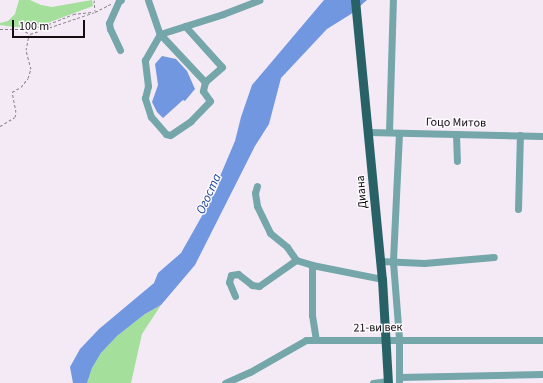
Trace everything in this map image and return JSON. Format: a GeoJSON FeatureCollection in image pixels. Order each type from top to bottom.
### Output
{"type":"FeatureCollection","features":[{"type":"Feature","properties":{"kind":"main road","name":"Диана"},"geometry":{"type":"LineString","coordinates":[[355,0],[382,279],[388,382]]}},
{"type":"Feature","properties":{"kind":"street"},"geometry":{"type":"LineString","coordinates":[[120,0],[110,23],[110,29],[120,50]]}},
{"type":"Feature","properties":{"kind":"street"},"geometry":{"type":"LineString","coordinates":[[148,0],[160,34],[205,82]]}},
{"type":"Feature","properties":{"kind":"street"},"geometry":{"type":"LineString","coordinates":[[185,26],[222,67],[205,82],[203,91],[210,102],[191,121],[170,135],[166,134],[151,117],[145,98],[148,86],[145,60],[160,34],[185,26],[223,14],[259,0]]}},
{"type":"Feature","properties":{"kind":"street"},"geometry":{"type":"LineString","coordinates":[[389,132],[393,0]]}},
{"type":"Feature","properties":{"kind":"street","name":"Гоцо Митов"},"geometry":{"type":"LineString","coordinates":[[368,132],[543,136]]}},
{"type":"Feature","properties":{"kind":"street"},"geometry":{"type":"LineString","coordinates":[[399,133],[393,262],[399,339],[399,380],[543,374]]}},
{"type":"Feature","properties":{"kind":"street"},"geometry":{"type":"LineString","coordinates":[[456,134],[457,161]]}},
{"type":"Feature","properties":{"kind":"street"},"geometry":{"type":"LineString","coordinates":[[518,209],[520,135]]}},
{"type":"Feature","properties":{"kind":"street"},"geometry":{"type":"LineString","coordinates":[[257,186],[255,193],[257,206],[270,233],[288,247],[296,260],[312,265],[382,279]]}},
{"type":"Feature","properties":{"kind":"street"},"geometry":{"type":"LineString","coordinates":[[380,261],[424,263],[494,257]]}},
{"type":"Feature","properties":{"kind":"street"},"geometry":{"type":"LineString","coordinates":[[235,296],[229,282],[231,275],[238,274],[252,285],[259,286],[296,260]]}},
{"type":"Feature","properties":{"kind":"street"},"geometry":{"type":"LineString","coordinates":[[312,265],[312,315],[316,340]]}},
{"type":"Feature","properties":{"kind":"street","name":"21-ви век"},"geometry":{"type":"LineString","coordinates":[[225,383],[250,372],[306,340],[543,340]]}},
{"type":"Feature","properties":{"kind":"street"},"geometry":{"type":"LineString","coordinates":[[373,383],[388,382]]}},
{"type":"Feature","properties":{"kind":"path"},"geometry":{"type":"LineString","coordinates":[[94,0],[95,12]]}},
{"type":"Feature","properties":{"kind":"path"},"geometry":{"type":"LineString","coordinates":[[21,29],[30,34],[95,12],[120,0]]}},
{"type":"Feature","properties":{"kind":"path"},"geometry":{"type":"LineString","coordinates":[[0,29],[21,29],[44,26],[73,14],[95,12]]}},
{"type":"Feature","properties":{"kind":"path"},"geometry":{"type":"LineString","coordinates":[[0,126],[15,117],[16,112],[12,92],[21,87],[28,78],[31,69],[26,50],[30,34]]}},
{"type":"Feature","properties":{"kind":"green space"},"geometry":{"type":"Polygon","coordinates":[[[19,0],[30,0],[41,5],[52,7],[92,0],[93,6],[42,25],[15,27],[0,25],[0,23],[8,21],[15,14],[19,0]]]}},
{"type":"Feature","properties":{"kind":"green space"},"geometry":{"type":"Polygon","coordinates":[[[161,305],[142,334],[131,383],[87,383],[92,368],[101,353],[117,336],[145,314],[161,305]]]}},
{"type":"Feature","properties":{"kind":"water"},"geometry":{"type":"Polygon","coordinates":[[[324,0],[367,0],[351,14],[327,29],[281,78],[269,124],[255,146],[195,265],[161,305],[145,314],[117,336],[101,353],[92,368],[87,383],[73,383],[70,367],[80,349],[99,329],[154,283],[158,273],[181,253],[207,207],[235,141],[241,117],[252,85],[324,0]]]}},
{"type":"Feature","properties":{"kind":"water"},"geometry":{"type":"Polygon","coordinates":[[[162,56],[176,59],[187,71],[195,89],[185,101],[183,100],[163,118],[157,112],[152,102],[158,85],[155,64],[162,56]]]}},
{"type":"Feature","properties":{"kind":"water label","name":"Огоста"},"geometry":{"type":"Point","coordinates":[209,194]}}]}
